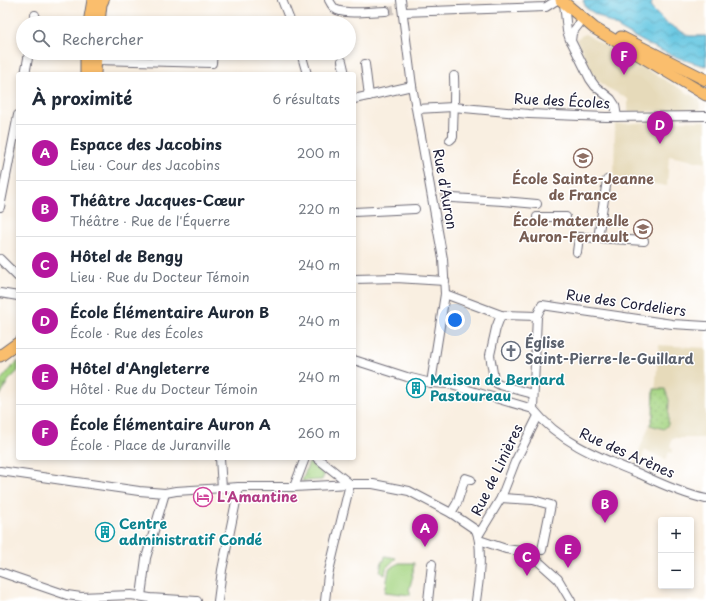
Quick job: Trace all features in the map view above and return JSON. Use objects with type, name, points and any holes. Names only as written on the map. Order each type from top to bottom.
[{"type":"main road","points":[[90,16],[93,0]]},
{"type":"main road","points":[[100,16],[103,0]]},
{"type":"main road","points":[[561,1],[594,28],[705,95]]},
{"type":"main road","points":[[594,28],[627,40],[706,80]]},
{"type":"main road","points":[[86,60],[86,72]]},
{"type":"main road","points":[[95,72],[96,60]]},
{"type":"main road","points":[[0,356],[16,344]]},
{"type":"street","points":[[329,0],[338,10],[354,12],[386,11]]},
{"type":"street","name":"Rue d'Auron","points":[[401,0],[401,10],[412,86],[437,198],[444,259],[445,294],[431,383]]},
{"type":"street","points":[[479,9],[481,0]]},
{"type":"street","points":[[401,10],[546,7],[561,1],[567,31],[571,40],[590,79],[595,86],[611,99],[617,112],[617,117]]},
{"type":"street","points":[[281,2],[288,16]]},
{"type":"street","points":[[571,40],[572,33],[583,19]]},
{"type":"street","points":[[25,72],[28,60]]},
{"type":"street","points":[[162,60],[212,63],[212,60]]},
{"type":"street","points":[[303,60],[307,72]]},
{"type":"street","points":[[342,61],[345,72]]},
{"type":"street","points":[[365,64],[368,96]]},
{"type":"street","points":[[450,140],[453,137],[453,107],[455,97],[454,76]]},
{"type":"street","points":[[356,99],[412,86]]},
{"type":"street","name":"Rue des Écoles","points":[[417,109],[453,107],[534,114],[617,117],[706,116]]},
{"type":"street","points":[[0,207],[2,182],[16,123]]},
{"type":"street","points":[[598,238],[607,180]]},
{"type":"street","points":[[452,198],[503,200],[537,204]]},
{"type":"street","points":[[356,212],[415,210]]},
{"type":"street","points":[[538,217],[566,217]]},
{"type":"street","points":[[577,252],[579,237],[644,241]]},
{"type":"street","points":[[0,259],[16,275]]},
{"type":"street","points":[[356,279],[396,278],[445,281]]},
{"type":"street","points":[[0,293],[16,296]]},
{"type":"street","points":[[445,294],[501,315],[538,316],[533,394],[536,412]]},
{"type":"street","name":"Rue des Cordeliers","points":[[538,316],[542,305],[672,324],[706,326]]},
{"type":"street","points":[[501,315],[496,328],[490,355],[494,379],[496,383],[500,385],[533,394]]},
{"type":"street","name":"Rue des Arènes","points":[[356,361],[392,373],[431,383],[448,384],[536,412],[571,443],[590,453],[663,484],[706,499]]},
{"type":"street","name":"Rue de Linières","points":[[479,538],[501,498],[536,412]]},
{"type":"street","points":[[220,460],[222,488]]},
{"type":"street","points":[[294,487],[304,460]]},
{"type":"street","points":[[320,460],[350,484]]},
{"type":"street","points":[[0,471],[139,491],[165,493],[238,487],[294,487],[350,484],[373,484],[409,491],[451,513],[475,528],[479,538],[479,582],[476,601]]},
{"type":"street","points":[[451,513],[457,503],[465,478],[471,480]]},
{"type":"street","points":[[325,601],[328,575],[350,484]]},
{"type":"street","points":[[218,601],[222,570],[238,487]]},
{"type":"street","points":[[141,596],[141,586],[146,558],[165,493]]},
{"type":"street","points":[[501,498],[533,500],[551,505],[542,550]]},
{"type":"street","points":[[479,538],[506,549],[528,552],[558,579],[571,601]]},
{"type":"street","points":[[428,601],[432,564]]},
{"type":"street","points":[[0,572],[56,591],[81,597],[131,595],[150,598],[197,601]]},
{"type":"shaded area","points":[[585,34],[700,100],[700,110],[628,112],[628,99],[606,87],[595,78],[576,39]]},
{"type":"shaded area","points":[[706,121],[706,163],[669,156],[667,186],[614,177],[615,124]]},
{"type":"shaded area","points":[[659,345],[706,348],[706,438],[672,438],[670,447],[673,448],[672,453],[669,452],[666,460],[645,450],[638,466],[634,464],[653,416]]},
{"type":"green space","points":[[16,363],[16,373],[8,381],[0,396],[0,381]]},
{"type":"green space","points":[[654,389],[665,389],[669,400],[668,425],[664,429],[650,425],[653,416]]},
{"type":"green space","points":[[309,462],[324,475],[322,480],[302,481]]},
{"type":"green space","points":[[385,556],[396,558],[386,568],[385,575],[380,572],[382,561],[384,561]]},
{"type":"green space","points":[[399,563],[414,563],[413,573],[411,574],[413,575],[409,590],[410,595],[385,592],[389,569]]},
{"type":"water","points":[[583,0],[612,0],[618,3],[620,0],[652,0],[651,8],[665,22],[689,36],[706,36],[706,66],[690,62],[644,42],[586,8]]},
{"type":"tunnel","points":[[386,11],[396,10]]},
{"type":"tunnel","points":[[440,198],[452,198]]},
{"type":"place","name":"École Élémentaire Auron A","points":[[624,75]]},
{"type":"place","name":"École Élémentaire Auron B","points":[[660,144]]},
{"type":"place","name":"École Sainte-Jeanne de France","points":[[583,158]]},
{"type":"place","name":"École maternelle Auron-Fernault","points":[[643,229]]},
{"type":"place","name":"Église Saint-Pierre-le-Guillard","points":[[511,351]]},
{"type":"place","name":"Maison de Bernard Pastoureau","points":[[416,388]]},
{"type":"place","name":"L'Amantine","points":[[203,497]]},
{"type":"place","name":"Théâtre Jacques-Cœur","points":[[605,523]]},
{"type":"place","name":"Centre administratif Condé","points":[[105,532]]},
{"type":"place","name":"Espace des Jacobins","points":[[425,547]]},
{"type":"place","name":"Hôtel d'Angleterre","points":[[568,568]]},
{"type":"place","name":"Hôtel de Bengy","points":[[527,576]]}]
